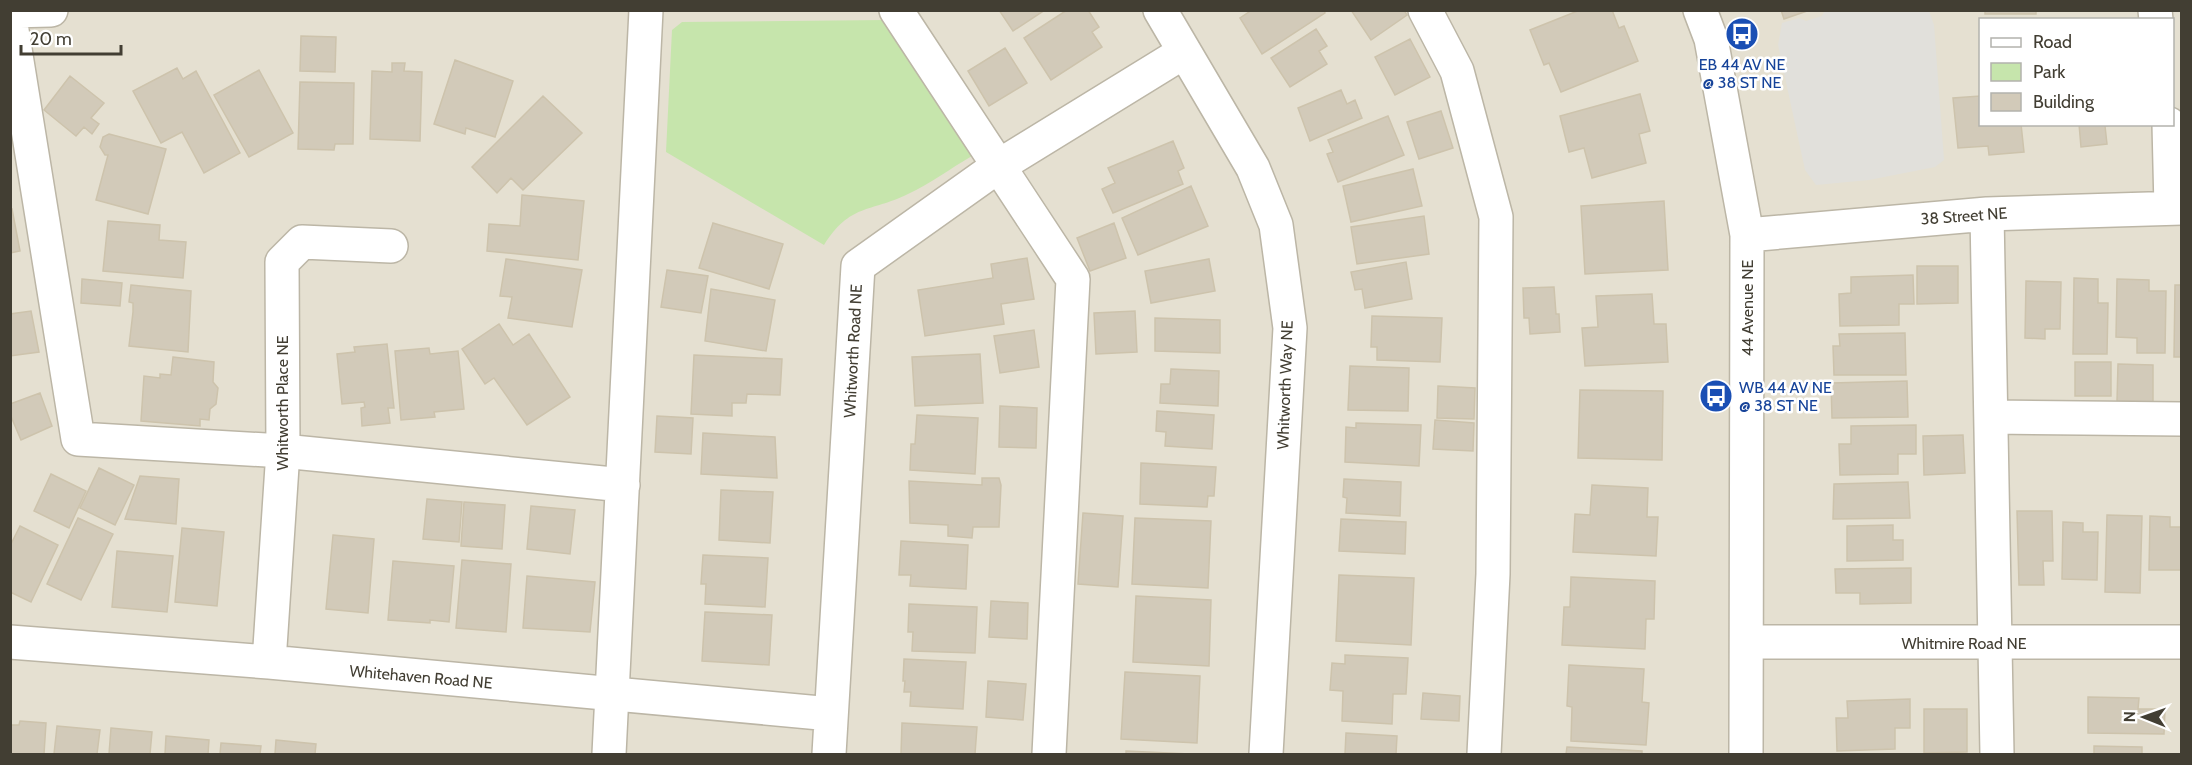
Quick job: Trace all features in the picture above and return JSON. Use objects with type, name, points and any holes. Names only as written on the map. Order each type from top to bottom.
[{"type":"street","points":[[10,11],[51,10]]},
{"type":"street","points":[[609,754],[646,10]]},
{"type":"street","points":[[896,10],[997,167],[1073,279],[1049,754]]},
{"type":"street","name":"Whitworth Way NE","points":[[1160,10],[1253,168],[1276,225],[1290,328],[1266,754]]},
{"type":"street","points":[[1425,10],[1457,71],[1496,217],[1493,574],[1484,754]]},
{"type":"street","name":"44 Avenue NE","points":[[1700,10],[1711,39],[1747,235],[1746,754]]},
{"type":"street","points":[[10,18],[78,440],[283,451],[623,485]]},
{"type":"street","name":"Whitworth Road NE","points":[[830,754],[858,266],[997,167],[1185,52]]},
{"type":"street","points":[[2169,126],[2176,208]]},
{"type":"street","name":"38 Street NE","points":[[1747,235],[1987,214],[2176,208]]},
{"type":"street","points":[[1987,214],[1996,754]]},
{"type":"street","name":"Whitworth Place NE","points":[[269,662],[283,451],[282,262],[302,242],[391,246]]},
{"type":"street","points":[[1991,417],[2181,419]]},
{"type":"street","name":"Whitehaven Road NE","points":[[10,642],[269,662],[831,714]]},
{"type":"street","name":"Whitmire Road NE","points":[[1748,642],[1994,644],[2181,642]]},
{"type":"shaded area","points":[[1825,10],[1929,11],[1934,25],[1944,160],[1935,167],[1869,180],[1816,185],[1805,170],[1778,45],[1782,23],[1799,18],[1806,21],[1822,16]]},
{"type":"shaded area","points":[[11,11],[2181,11],[2181,754],[11,754]]},
{"type":"green space","points":[[885,20],[972,156],[932,181],[894,200],[852,215],[843,222],[824,245],[666,152],[672,30],[682,22]]},
{"type":"building","points":[[999,10],[1045,10],[1013,31]]},
{"type":"building","points":[[1067,10],[1088,10],[1099,27],[1092,32],[1102,47],[1051,80],[1024,38]]},
{"type":"building","points":[[1252,10],[1324,10],[1325,13],[1262,54],[1240,18]]},
{"type":"building","points":[[1351,10],[1404,10],[1407,15],[1371,40]]},
{"type":"building","points":[[1580,10],[1612,10],[1619,28],[1624,26],[1638,61],[1561,92],[1549,63],[1544,65],[1530,30]]},
{"type":"building","points":[[1781,10],[1810,10],[1784,19]]},
{"type":"building","points":[[1985,10],[2036,10],[2036,14],[1985,14]]},
{"type":"building","points":[[1316,29],[1327,46],[1319,51],[1327,64],[1290,87],[1271,58]]},
{"type":"building","points":[[301,36],[336,37],[335,72],[300,71]]},
{"type":"building","points":[[1410,39],[1430,77],[1395,95],[1375,57]]},
{"type":"building","points":[[1005,48],[1027,83],[989,106],[968,71]]},
{"type":"building","points":[[455,60],[513,81],[495,137],[466,128],[465,134],[434,124]]},
{"type":"building","points":[[392,63],[405,63],[404,71],[422,72],[420,141],[370,139],[372,71],[392,72]]},
{"type":"building","points":[[177,68],[183,79],[196,71],[240,153],[204,173],[182,132],[161,143],[133,91]]},
{"type":"building","points":[[259,70],[293,133],[249,157],[214,95]]},
{"type":"building","points":[[70,76],[104,103],[91,118],[99,124],[92,134],[84,127],[76,136],[44,110]]},
{"type":"building","points":[[300,82],[354,83],[353,144],[335,144],[334,150],[298,149]]},
{"type":"building","points":[[1341,90],[1347,104],[1355,100],[1362,118],[1310,141],[1298,108]]},
{"type":"building","points":[[1640,94],[1650,131],[1639,134],[1646,163],[1592,178],[1584,148],[1569,152],[1560,116]]},
{"type":"building","points":[[543,96],[582,133],[523,190],[511,178],[497,193],[472,167]]},
{"type":"building","points":[[1979,96],[1979,126],[2021,126],[2024,152],[1989,155],[1988,146],[1958,148],[1953,98]]},
{"type":"building","points":[[1441,111],[1453,148],[1419,159],[1407,122]]},
{"type":"building","points":[[1388,116],[1404,155],[1338,182],[1327,154],[1333,152],[1328,140]]},
{"type":"building","points":[[2079,126],[2105,126],[2107,144],[2081,147]]},
{"type":"building","points":[[109,134],[166,149],[148,214],[96,200],[108,155],[105,155],[100,147],[103,137]]},
{"type":"building","points":[[1173,141],[1184,168],[1178,171],[1183,184],[1113,213],[1102,189],[1115,183],[1108,168]]},
{"type":"building","points":[[1413,169],[1422,206],[1351,222],[1343,186]]},
{"type":"building","points":[[1191,186],[1208,226],[1138,255],[1122,218]]},
{"type":"building","points":[[522,195],[584,201],[578,260],[487,251],[489,224],[520,226]]},
{"type":"building","points":[[1664,201],[1668,270],[1585,274],[1581,206]]},
{"type":"building","points":[[12,209],[20,251],[10,253],[10,210]]},
{"type":"building","points":[[1424,216],[1429,254],[1357,264],[1351,227]]},
{"type":"building","points":[[108,221],[160,225],[159,240],[186,242],[183,278],[103,271]]},
{"type":"building","points":[[713,223],[783,244],[769,289],[699,268]]},
{"type":"building","points":[[1114,223],[1126,258],[1090,271],[1077,238]]},
{"type":"building","points":[[1027,258],[1034,299],[1001,304],[1004,324],[925,336],[918,290],[993,278],[991,264]]},
{"type":"building","points":[[506,259],[582,270],[572,327],[508,318],[512,297],[500,296]]},
{"type":"building","points":[[1209,259],[1215,291],[1151,303],[1145,271]]},
{"type":"building","points":[[1406,262],[1412,299],[1365,308],[1362,289],[1355,290],[1351,272]]},
{"type":"building","points":[[1917,266],[1958,266],[1958,303],[1917,304]]},
{"type":"building","points":[[667,270],[708,276],[701,313],[661,307]]},
{"type":"building","points":[[1913,275],[1914,304],[1899,304],[1899,325],[1840,326],[1839,294],[1851,293],[1851,277]]},
{"type":"building","points":[[2074,278],[2098,279],[2098,303],[2108,303],[2107,354],[2073,354]]},
{"type":"building","points":[[82,279],[122,283],[120,306],[81,303]]},
{"type":"building","points":[[2117,279],[2149,280],[2149,291],[2166,291],[2165,353],[2137,353],[2137,338],[2116,337]]},
{"type":"building","points":[[2026,281],[2061,282],[2060,329],[2045,329],[2045,339],[2025,338]]},
{"type":"building","points":[[131,285],[191,291],[188,352],[129,346],[133,312],[133,303],[129,302]]},
{"type":"building","points":[[2175,285],[2182,285],[2182,357],[2174,357]]},
{"type":"building","points":[[1554,287],[1560,332],[1530,334],[1529,318],[1524,318],[1523,288]]},
{"type":"building","points":[[711,289],[775,300],[766,351],[705,341]]},
{"type":"building","points":[[1652,294],[1654,324],[1666,324],[1668,362],[1585,366],[1582,328],[1598,327],[1596,296]]},
{"type":"building","points":[[31,311],[39,352],[10,356],[10,314]]},
{"type":"building","points":[[1135,311],[1137,352],[1096,354],[1094,313]]},
{"type":"building","points":[[1372,316],[1442,318],[1440,362],[1377,360],[1377,347],[1371,347]]},
{"type":"building","points":[[1155,318],[1220,320],[1220,353],[1155,351]]},
{"type":"building","points":[[499,324],[513,345],[529,334],[570,397],[527,425],[494,378],[485,384],[462,349]]},
{"type":"building","points":[[1034,330],[1039,367],[1000,373],[994,336]]},
{"type":"building","points":[[1905,333],[1906,375],[1834,375],[1833,346],[1840,346],[1839,334]]},
{"type":"building","points":[[387,344],[394,408],[388,408],[390,423],[362,426],[361,408],[365,407],[364,402],[342,404],[337,354],[355,352],[354,347]]},
{"type":"building","points":[[429,348],[430,354],[458,351],[464,409],[434,412],[435,417],[401,420],[395,351]]},
{"type":"building","points":[[980,354],[983,403],[915,406],[912,357]]},
{"type":"building","points":[[694,355],[782,359],[780,395],[747,394],[746,403],[732,403],[732,416],[691,414]]},
{"type":"building","points":[[173,357],[214,362],[213,382],[218,388],[216,404],[210,409],[209,420],[200,419],[200,426],[141,421],[144,376],[160,378],[160,374],[171,375]]},
{"type":"building","points":[[2075,362],[2111,362],[2111,396],[2075,396]]},
{"type":"building","points":[[2118,364],[2153,365],[2153,402],[2117,401]]},
{"type":"building","points":[[1350,366],[1409,368],[1408,411],[1348,410]]},
{"type":"building","points":[[1171,369],[1219,371],[1218,406],[1160,403],[1161,384],[1170,384]]},
{"type":"building","points":[[1907,381],[1908,417],[1832,418],[1831,383]]},
{"type":"building","points":[[1438,386],[1475,388],[1474,419],[1437,418]]},
{"type":"building","points":[[1580,390],[1663,391],[1662,460],[1578,458]]},
{"type":"building","points":[[40,393],[52,426],[21,440],[10,414],[10,404]]},
{"type":"building","points":[[1000,406],[1037,408],[1036,448],[999,447]]},
{"type":"building","points":[[1157,411],[1214,415],[1212,449],[1165,446],[1166,432],[1156,431]]},
{"type":"building","points":[[917,415],[978,418],[975,474],[910,470],[911,444],[915,444]]},
{"type":"building","points":[[657,416],[693,418],[691,454],[655,452]]},
{"type":"building","points":[[1435,420],[1474,423],[1473,451],[1433,449]]},
{"type":"building","points":[[1356,423],[1421,425],[1419,466],[1345,462],[1346,427],[1356,428]]},
{"type":"building","points":[[1916,425],[1916,454],[1898,454],[1898,474],[1840,475],[1839,444],[1851,444],[1851,426]]},
{"type":"building","points":[[703,433],[775,437],[777,478],[701,474]]},
{"type":"building","points":[[1963,435],[1965,473],[1924,475],[1923,436]]},
{"type":"building","points":[[1141,463],[1216,467],[1214,496],[1208,496],[1207,507],[1140,504]]},
{"type":"building","points":[[99,468],[134,485],[115,525],[80,508]]},
{"type":"building","points":[[51,474],[86,491],[69,528],[34,511]]},
{"type":"building","points":[[140,476],[179,479],[176,524],[125,519]]},
{"type":"building","points":[[982,478],[999,478],[1001,485],[999,527],[973,527],[972,538],[948,536],[948,525],[910,523],[909,481],[982,485]]},
{"type":"building","points":[[1344,479],[1401,482],[1400,516],[1346,513],[1347,498],[1343,497]]},
{"type":"building","points":[[1908,482],[1910,518],[1833,519],[1834,484]]},
{"type":"building","points":[[1592,485],[1648,488],[1647,517],[1658,517],[1656,556],[1573,552],[1575,514],[1590,515]]},
{"type":"building","points":[[721,490],[773,492],[770,543],[719,540]]},
{"type":"building","points":[[427,499],[462,502],[459,542],[423,539]]},
{"type":"building","points":[[464,502],[505,505],[502,549],[461,546]]},
{"type":"building","points":[[531,506],[575,510],[570,554],[527,549]]},
{"type":"building","points":[[2017,511],[2052,511],[2053,561],[2043,561],[2044,585],[2019,585]]},
{"type":"building","points":[[1083,513],[1123,516],[1118,587],[1078,584]]},
{"type":"building","points":[[2107,515],[2142,516],[2140,593],[2105,592]]},
{"type":"building","points":[[2150,516],[2170,517],[2170,527],[2182,527],[2182,570],[2149,570]]},
{"type":"building","points":[[78,518],[113,534],[81,600],[47,584]]},
{"type":"building","points":[[1135,518],[1211,521],[1208,588],[1132,584]]},
{"type":"building","points":[[1341,519],[1406,522],[1405,554],[1339,551]]},
{"type":"building","points":[[2063,522],[2083,523],[2083,532],[2098,532],[2097,580],[2062,579]]},
{"type":"building","points":[[1893,525],[1893,540],[1903,540],[1903,560],[1847,561],[1847,526]]},
{"type":"building","points":[[20,526],[58,545],[31,602],[10,592],[10,546]]},
{"type":"building","points":[[182,528],[224,532],[217,606],[175,602]]},
{"type":"building","points":[[333,535],[374,539],[368,613],[326,609]]},
{"type":"building","points":[[901,541],[968,545],[966,589],[910,586],[911,575],[899,575]]},
{"type":"building","points":[[117,551],[173,556],[167,612],[112,607]]},
{"type":"building","points":[[703,555],[768,558],[765,607],[705,604],[706,584],[701,584]]},
{"type":"building","points":[[462,560],[511,564],[506,632],[456,628]]},
{"type":"building","points":[[393,561],[454,566],[449,622],[388,620]]},
{"type":"building","points":[[1911,568],[1911,603],[1860,604],[1860,593],[1836,593],[1835,569]]},
{"type":"building","points":[[1339,575],[1414,578],[1411,645],[1336,641]]},
{"type":"building","points":[[527,576],[595,582],[590,632],[523,628]]},
{"type":"building","points":[[1571,577],[1655,581],[1654,619],[1646,619],[1645,649],[1562,645],[1564,607],[1570,607]]},
{"type":"building","points":[[1136,596],[1211,600],[1209,666],[1133,662]]},
{"type":"building","points":[[991,601],[1028,603],[1027,639],[989,637]]},
{"type":"building","points":[[909,604],[977,607],[975,653],[912,651],[913,632],[908,632]]},
{"type":"building","points":[[705,612],[772,615],[769,665],[702,661]]},
{"type":"building","points":[[1345,655],[1408,658],[1406,694],[1393,694],[1392,724],[1342,721],[1343,691],[1330,690],[1332,663],[1345,664]]},
{"type":"building","points":[[904,659],[966,662],[963,709],[910,706],[911,692],[904,692]]},
{"type":"building","points":[[1569,665],[1644,669],[1642,702],[1649,703],[1646,745],[1571,741],[1572,707],[1567,706]]},
{"type":"building","points":[[1125,672],[1200,676],[1197,743],[1121,739]]},
{"type":"building","points":[[988,681],[1026,684],[1023,720],[986,717]]},
{"type":"building","points":[[1423,693],[1460,696],[1459,721],[1421,719]]},
{"type":"building","points":[[2088,697],[2139,698],[2138,709],[2165,709],[2164,734],[2088,733]]},
{"type":"building","points":[[1910,699],[1910,728],[1895,728],[1895,749],[1837,751],[1836,718],[1848,718],[1847,701]]},
{"type":"building","points":[[1924,709],[1967,709],[1967,752],[1924,753]]},
{"type":"building","points":[[20,721],[46,723],[44,754],[10,754],[10,725],[19,725]]},
{"type":"building","points":[[902,723],[977,727],[975,754],[901,754]]},
{"type":"building","points":[[57,726],[100,730],[97,754],[54,754]]},
{"type":"building","points":[[111,728],[152,732],[150,754],[109,754]]},
{"type":"building","points":[[1346,733],[1397,736],[1396,754],[1345,754]]},
{"type":"building","points":[[166,736],[209,740],[208,754],[165,754]]},
{"type":"building","points":[[276,740],[316,744],[315,754],[275,754]]},
{"type":"building","points":[[221,743],[261,746],[260,754],[220,754]]},
{"type":"building","points":[[2094,746],[2142,747],[2142,754],[2094,754]]},
{"type":"building","points":[[1567,747],[1642,751],[1642,754],[1566,754]]},
{"type":"building","points":[[1126,751],[1190,754],[1126,754]]},
{"type":"place","name":"EB 44 AV NE @ 38 ST NE","points":[[1742,34]]},
{"type":"place","name":"WB 44 AV NE @ 38 ST NE","points":[[1716,396]]}]
